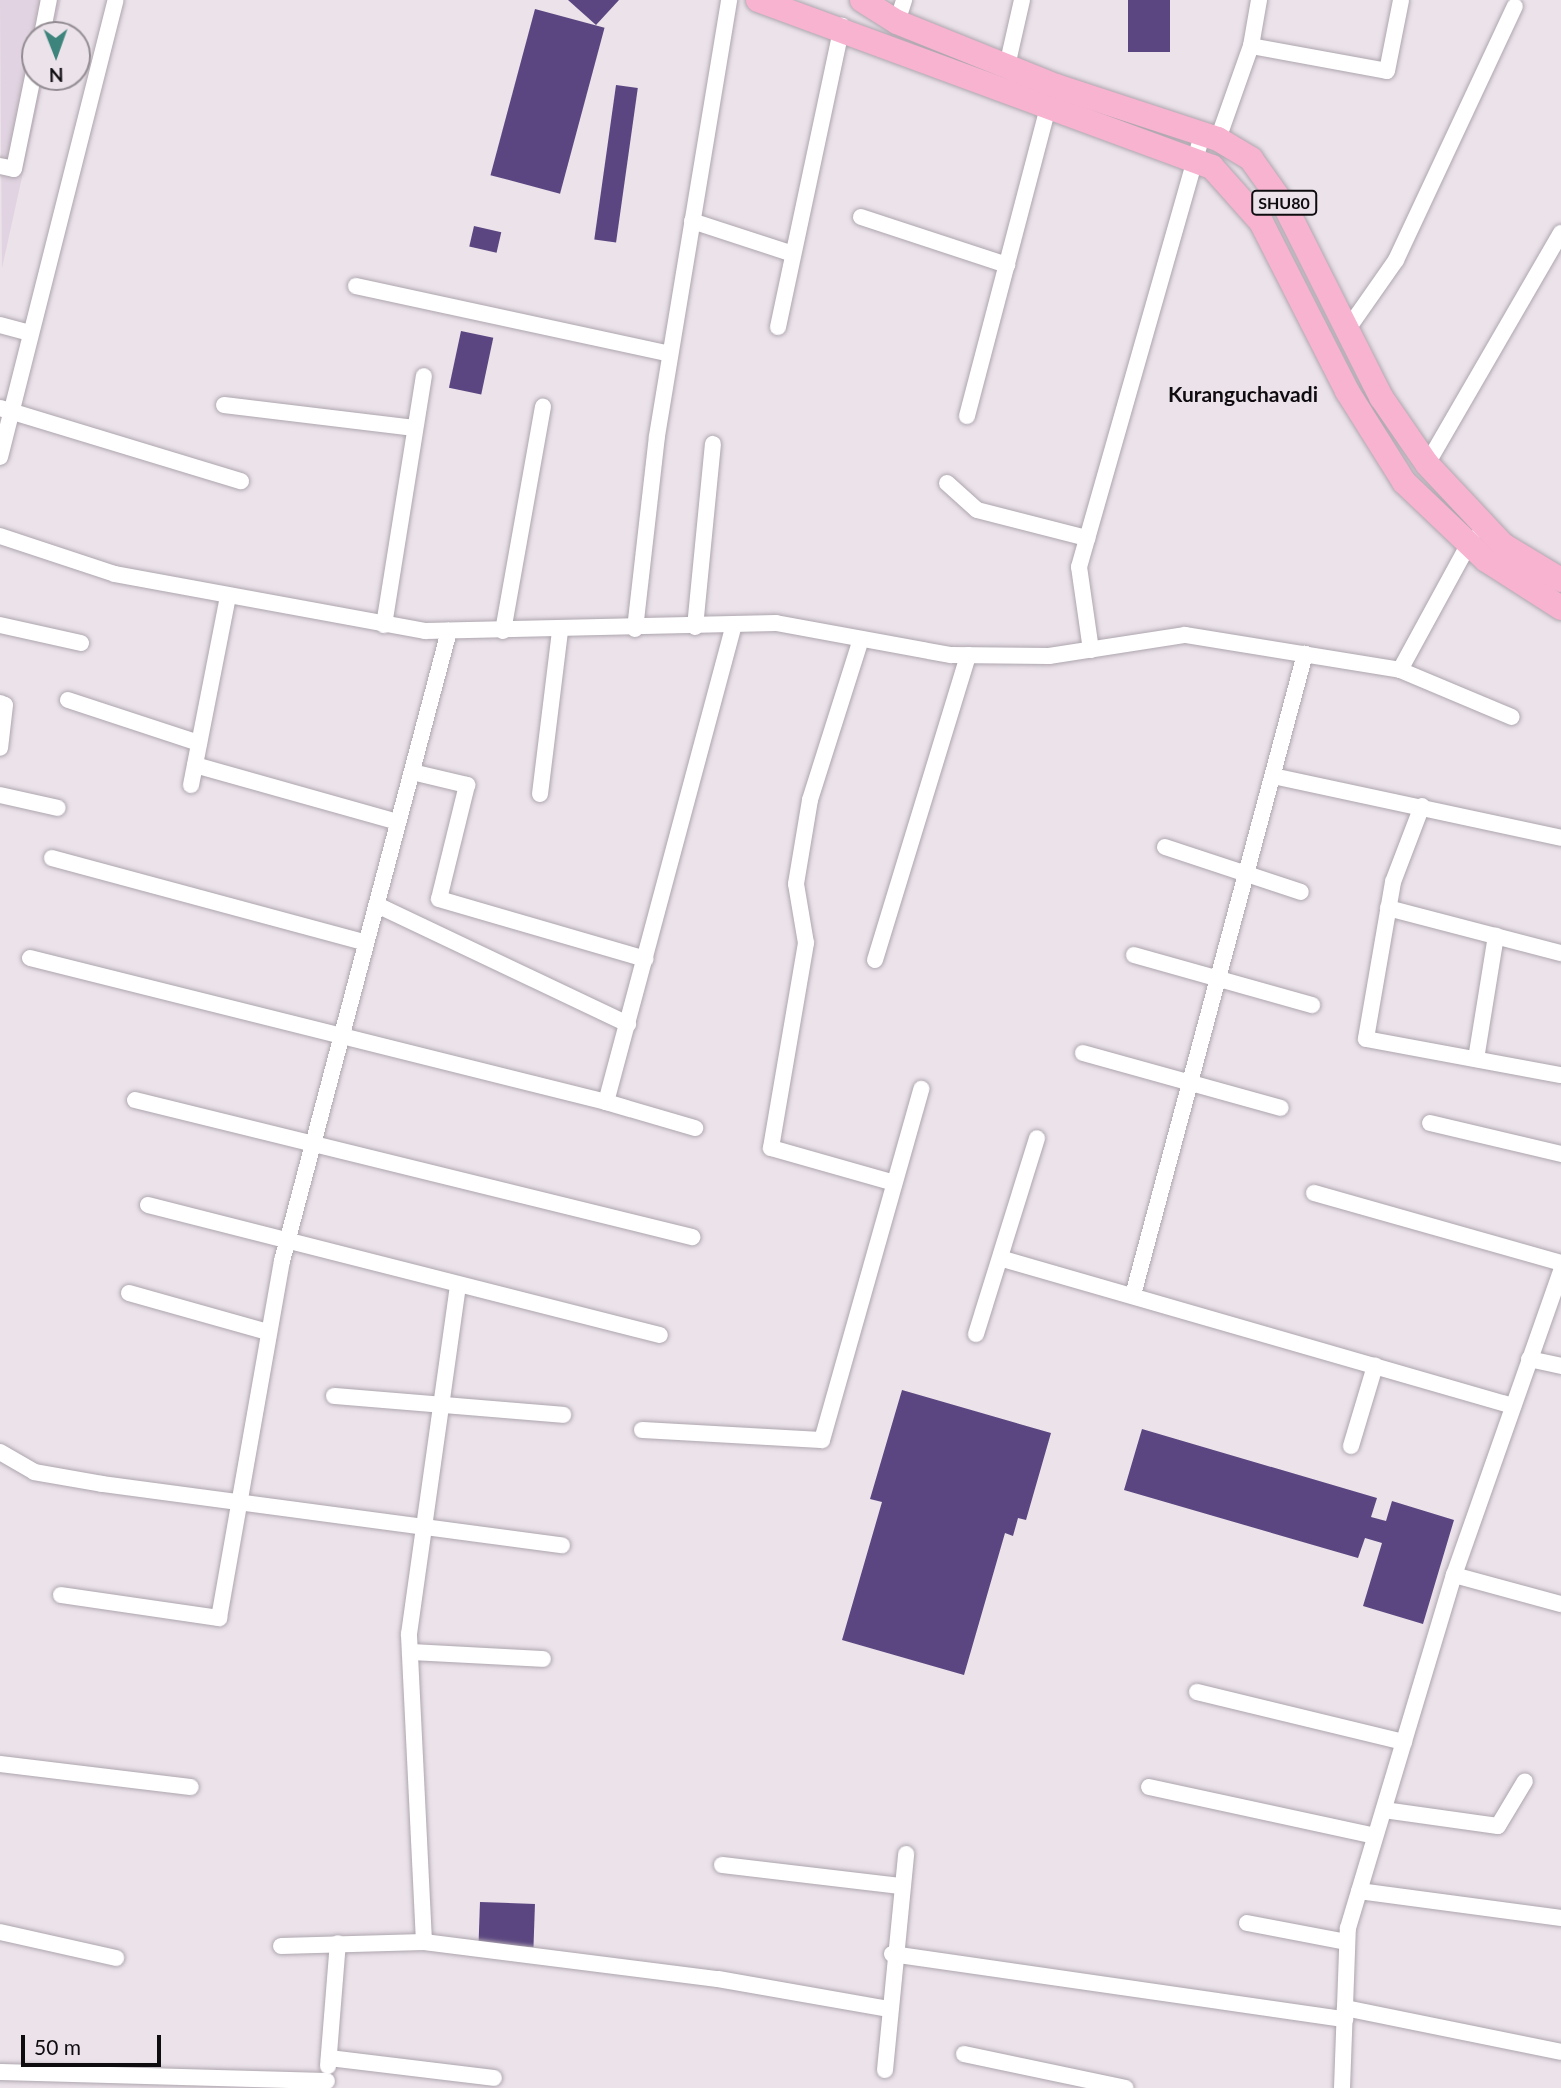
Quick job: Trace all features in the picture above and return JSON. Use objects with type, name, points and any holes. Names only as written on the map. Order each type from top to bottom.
[{"type":"main road","name":"SHU80","points":[[758,0],[842,26],[1048,108],[1195,159],[1247,200],[1371,433],[1404,482],[1474,535],[1561,608]]},
{"type":"main road","points":[[791,0],[842,26]]},
{"type":"main road","points":[[848,0],[901,11]]},
{"type":"main road","name":"SHU80","points":[[862,0],[901,11],[1007,66],[1210,136],[1251,159],[1275,187],[1381,397],[1474,535],[1561,580]]},
{"type":"street","points":[[45,21],[49,0]]},
{"type":"street","points":[[0,457],[6,408],[29,334],[116,0]]},
{"type":"street","points":[[635,629],[670,355],[729,0]]},
{"type":"street","points":[[1007,66],[1023,0]]},
{"type":"street","points":[[1091,650],[1079,567],[1195,159],[1210,136],[1251,46],[1259,0]]},
{"type":"street","points":[[1251,46],[1387,71],[1401,0]]},
{"type":"street","points":[[1347,330],[1396,260],[1515,6]]},
{"type":"street","points":[[778,327],[842,26]]},
{"type":"street","points":[[0,166],[14,169],[30,91]]},
{"type":"street","points":[[967,416],[1048,108]]},
{"type":"street","points":[[861,217],[1007,265]]},
{"type":"street","points":[[692,221],[793,254]]},
{"type":"street","points":[[1427,464],[1561,233]]},
{"type":"street","points":[[356,286],[670,355]]},
{"type":"street","points":[[0,325],[29,334]]},
{"type":"street","points":[[384,625],[424,376]]},
{"type":"street","points":[[224,405],[415,428]]},
{"type":"street","points":[[503,631],[543,407]]},
{"type":"street","points":[[6,408],[240,481]]},
{"type":"street","points":[[695,627],[713,444]]},
{"type":"street","points":[[947,483],[977,510],[1087,538]]},
{"type":"street","points":[[1400,670],[1474,535]]},
{"type":"street","points":[[0,536],[115,574],[384,625],[449,631],[560,632],[776,623],[968,655],[1091,650],[1185,635],[1400,670],[1512,717]]},
{"type":"street","points":[[191,785],[228,596]]},
{"type":"street","points":[[0,625],[81,643]]},
{"type":"street","points":[[606,1102],[734,625]]},
{"type":"street","points":[[61,1595],[219,1618],[235,1506],[287,1240],[449,631]]},
{"type":"street","points":[[540,794],[560,632]]},
{"type":"street","points":[[861,639],[810,800],[796,884],[806,943],[771,1148],[891,1182]]},
{"type":"street","points":[[1133,1295],[1305,654]]},
{"type":"street","points":[[875,960],[968,655]]},
{"type":"street","points":[[68,699],[199,743]]},
{"type":"street","points":[[0,703],[5,705],[0,748]]},
{"type":"street","points":[[195,765],[398,822]]},
{"type":"street","points":[[412,772],[467,785],[439,899],[645,959]]},
{"type":"street","points":[[1273,776],[1561,838]]},
{"type":"street","points":[[0,795],[58,808]]},
{"type":"street","points":[[1422,806],[1388,908],[1366,1039],[1561,1075]]},
{"type":"street","points":[[1165,847],[1301,892]]},
{"type":"street","points":[[52,858],[366,943]]},
{"type":"street","points":[[377,905],[628,1024]]},
{"type":"street","points":[[1388,908],[1561,953]]},
{"type":"street","points":[[1476,1059],[1496,936]]},
{"type":"street","points":[[1134,955],[1311,1005]]},
{"type":"street","points":[[30,958],[341,1039],[606,1102],[695,1128]]},
{"type":"street","points":[[1083,1053],[1190,1085],[1281,1108]]},
{"type":"street","points":[[642,1430],[822,1440],[891,1182],[921,1090]]},
{"type":"street","points":[[135,1100],[692,1237]]},
{"type":"street","points":[[1430,1123],[1561,1154]]},
{"type":"street","points":[[976,1334],[1003,1259],[1037,1138]]},
{"type":"street","points":[[1314,1192],[1561,1263]]},
{"type":"street","points":[[148,1205],[660,1335]]},
{"type":"street","points":[[1003,1259],[1513,1406]]},
{"type":"street","points":[[1342,2088],[1347,1942],[1359,1891],[1454,1575],[1561,1271]]},
{"type":"street","points":[[424,1942],[410,1652],[438,1405],[458,1284]]},
{"type":"street","points":[[129,1293],[268,1332]]},
{"type":"street","points":[[1529,1359],[1561,1366]]},
{"type":"street","points":[[1351,1446],[1376,1366]]},
{"type":"street","points":[[334,1396],[563,1415]]},
{"type":"street","points":[[0,1452],[34,1472],[235,1506],[422,1531],[562,1545]]},
{"type":"street","points":[[1454,1575],[1561,1604]]},
{"type":"street","points":[[410,1652],[543,1659]]},
{"type":"street","points":[[1197,1692],[1404,1742]]},
{"type":"street","points":[[0,1764],[191,1787]]},
{"type":"street","points":[[1384,1810],[1498,1826],[1525,1781]]},
{"type":"street","points":[[1149,1787],[1376,1836]]},
{"type":"street","points":[[885,2070],[892,1954],[906,1854]]},
{"type":"street","points":[[722,1865],[901,1886]]},
{"type":"street","points":[[1359,1891],[1561,1918]]},
{"type":"street","points":[[1247,1923],[1347,1942]]},
{"type":"street","points":[[0,1932],[116,1958]]},
{"type":"street","points":[[281,1946],[424,1942],[718,1979],[888,2009]]},
{"type":"street","points":[[0,2072],[327,2084],[338,1943]]},
{"type":"street","points":[[892,1954],[1345,2013],[1561,2052]]},
{"type":"street","points":[[964,2054],[1125,2088]]},
{"type":"street","points":[[329,2058],[494,2078]]},
{"type":"shaded area","points":[[0,0],[61,0],[56,21],[21,21],[21,91],[41,91],[2,268]]},
{"type":"building","points":[[568,0],[619,0],[596,25]]},
{"type":"building","points":[[1128,0],[1170,0],[1170,52],[1128,52]]},
{"type":"building","points":[[535,9],[605,28],[560,194],[490,175]]},
{"type":"building","points":[[616,85],[638,88],[616,243],[594,239]]},
{"type":"building","points":[[474,226],[501,232],[497,253],[469,246]]},
{"type":"building","points":[[461,331],[493,338],[481,395],[449,388]]},
{"type":"building","points":[[902,1390],[1051,1433],[1026,1520],[1018,1518],[1013,1536],[1005,1533],[964,1675],[842,1640],[882,1502],[870,1499]]},
{"type":"building","points":[[1142,1429],[1377,1498],[1371,1517],[1386,1521],[1392,1501],[1454,1520],[1423,1624],[1363,1606],[1382,1543],[1365,1538],[1358,1558],[1124,1490]]},
{"type":"building","points":[[480,1902],[535,1904],[533,1947],[478,1945]]},
{"type":"district","name":"Kuranguchavadi","points":[[1243,394]]}]
